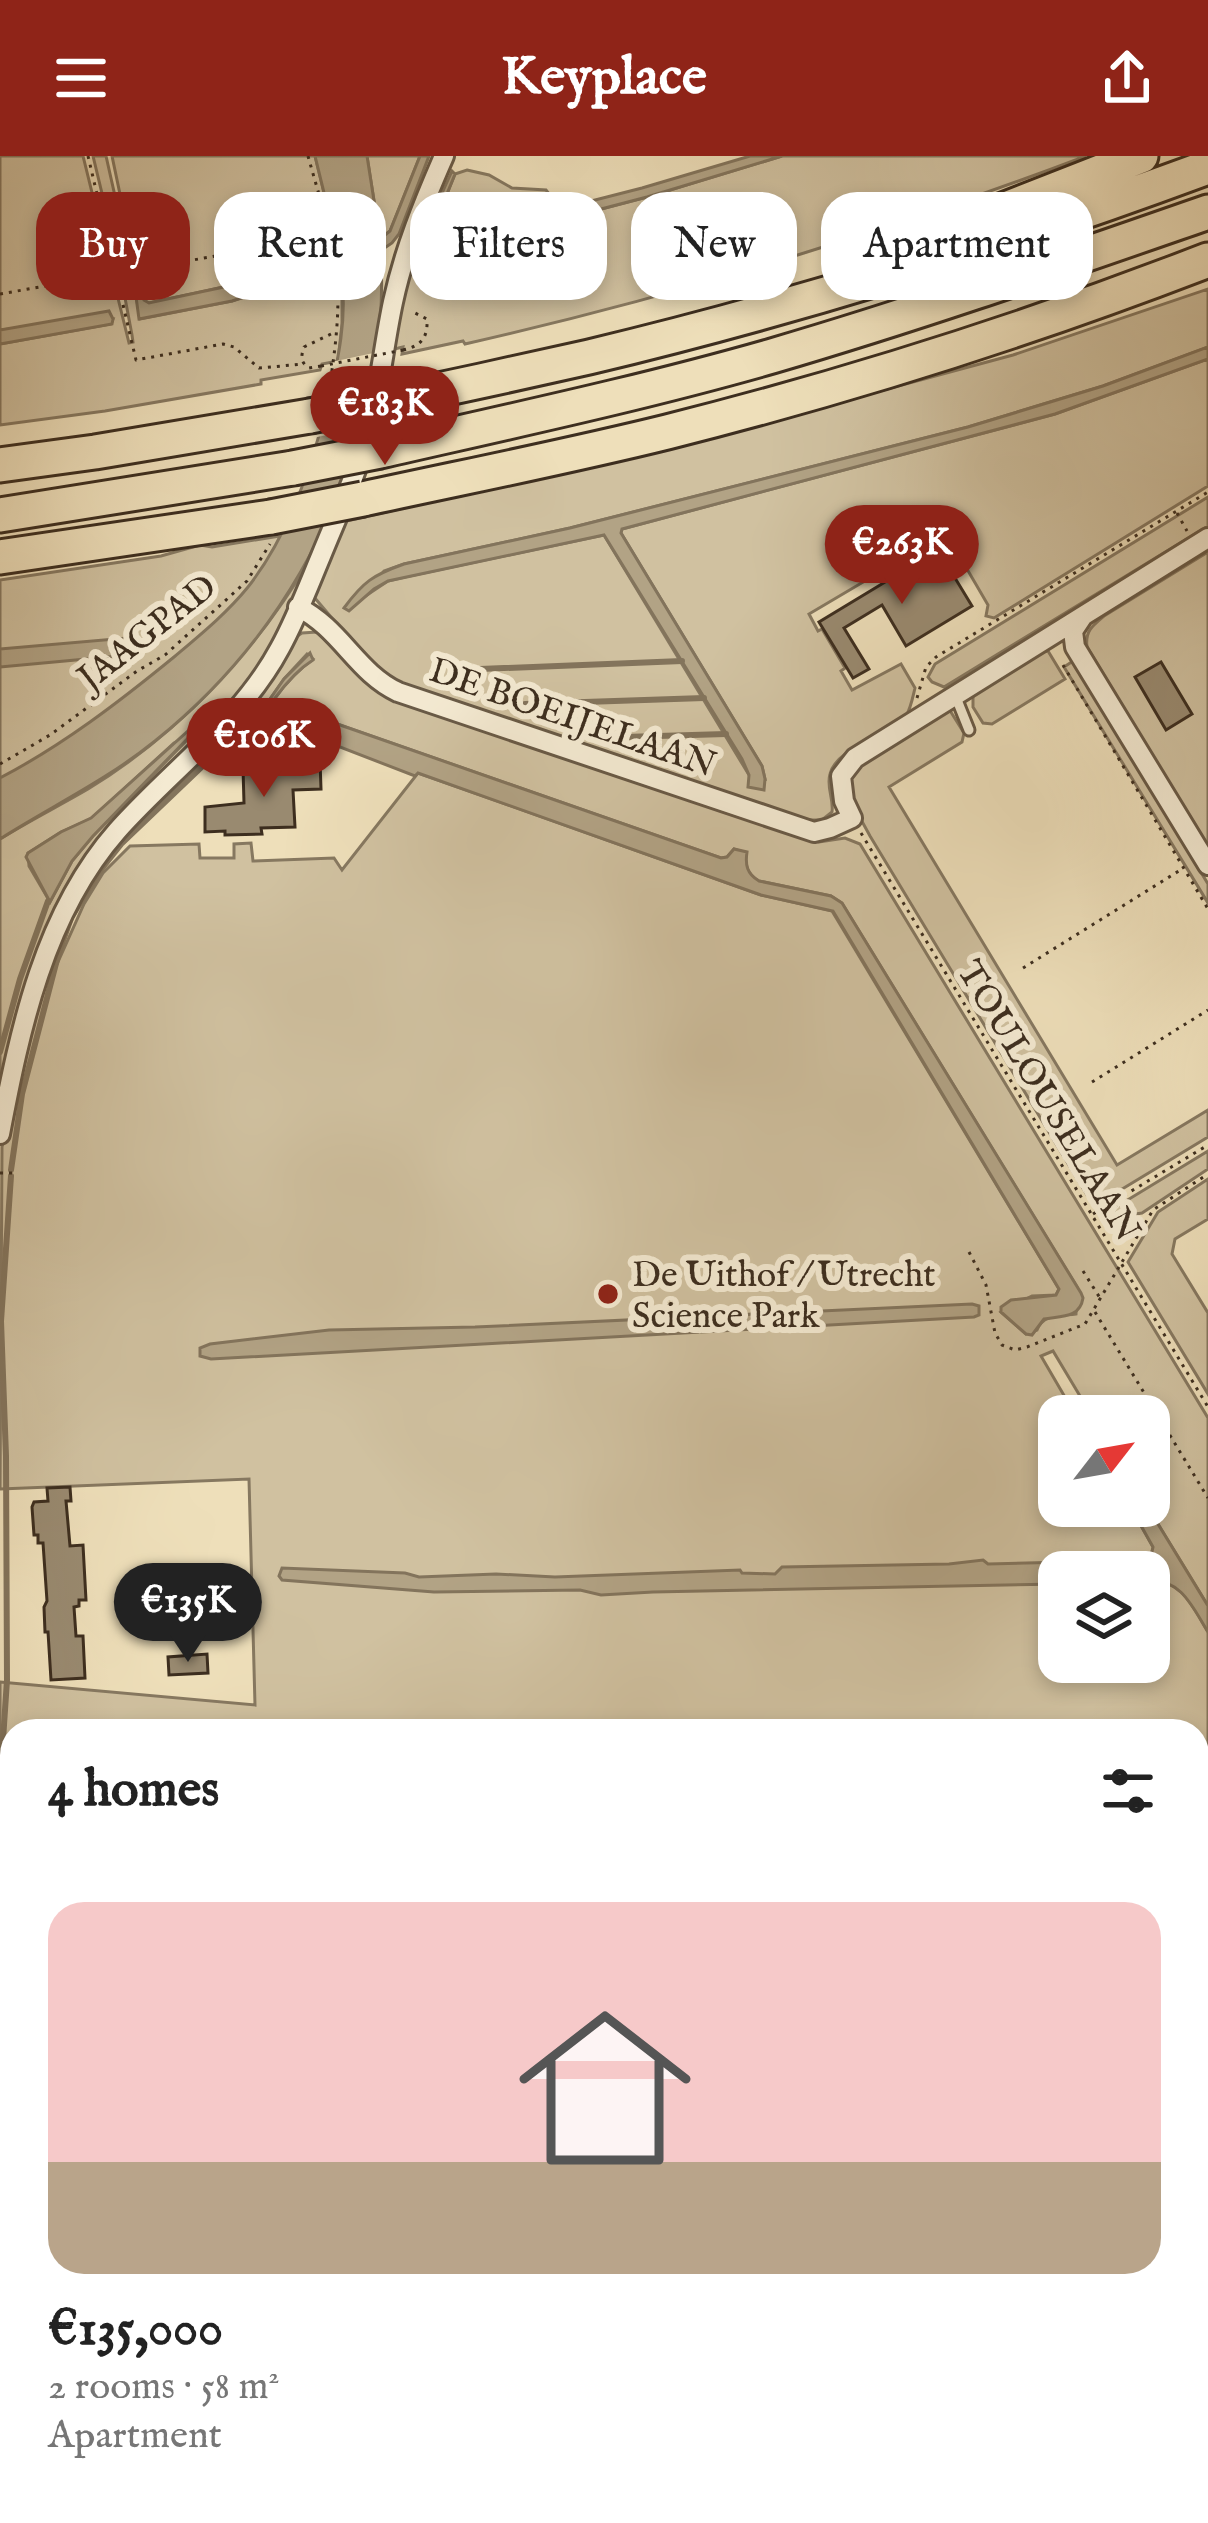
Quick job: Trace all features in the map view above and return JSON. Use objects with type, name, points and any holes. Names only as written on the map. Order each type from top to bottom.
[{"type":"highway","points":[[712,325],[1141,156]]},
{"type":"highway","points":[[0,465],[310,416],[589,357],[967,250],[1208,167]]},
{"type":"highway","points":[[0,514],[293,468],[633,393],[773,356],[990,288],[1208,212]]},
{"type":"highway","points":[[0,557],[273,527],[363,499],[663,433],[1007,332],[1208,260]]},
{"type":"street","points":[[0,1134],[35,989],[74,889],[119,828],[236,711],[280,648],[337,520],[369,431],[403,262],[444,156]]},
{"type":"street","points":[[852,818],[841,788],[846,766],[1208,538]]},
{"type":"street","name":"DE BOEIJELAAN","points":[[298,607],[329,627],[382,684],[398,692],[814,832],[852,818]]},
{"type":"street","points":[[1086,612],[1073,631],[1079,655],[1208,865]]},
{"type":"lane","points":[[957,699],[971,713]]},
{"type":"lane","points":[[957,699],[969,730]]},
{"type":"path","points":[[88,156],[96,192]]},
{"type":"path","points":[[308,156],[317,192]]},
{"type":"path","points":[[0,294],[36,287]]},
{"type":"path","points":[[122,300],[136,360],[223,344],[243,353],[259,368],[304,364]]},
{"type":"path","points":[[330,385],[336,300]]},
{"type":"path","points":[[335,333],[304,347],[304,364],[309,368],[416,347],[422,343],[426,318],[405,309]]},
{"type":"path","points":[[910,723],[926,667],[936,657],[1208,492]]},
{"type":"path","name":"JAAGPAD","points":[[0,764],[165,655],[247,581],[273,527]]},
{"type":"path","points":[[1079,655],[1061,666],[1208,909]]},
{"type":"path","name":"TOULOUSELAAN","points":[[852,818],[1208,1407]]},
{"type":"path","points":[[1022,968],[1184,868]]},
{"type":"path","points":[[1092,1082],[1208,1010]]},
{"type":"path","points":[[1092,1215],[1208,1144]]},
{"type":"path","points":[[0,1173],[12,1173]]},
{"type":"path","points":[[969,1252],[986,1285],[995,1334],[1009,1349],[1028,1347],[1081,1327],[1158,1205],[1208,1174]]},
{"type":"path","points":[[1083,1271],[1101,1299]]},
{"type":"path","points":[[1094,1311],[1208,1498]]},
{"type":"shaded area","points":[[0,156],[83,156],[92,192],[36,192],[36,300],[118,300],[129,343],[133,342],[125,300],[137,300],[140,319],[235,300],[342,300],[338,361],[322,364],[320,370],[105,411],[0,425],[0,344],[111,324],[113,319],[0,330]]},
{"type":"shaded area","points":[[93,156],[106,156],[114,192],[102,192]]},
{"type":"shaded area","points":[[112,156],[315,156],[324,192],[214,192],[214,289],[190,294],[190,192],[120,192]]},
{"type":"shaded area","points":[[315,156],[367,156],[373,192],[324,192]]},
{"type":"shaded area","points":[[367,156],[420,156],[386,234],[386,192],[373,192]]},
{"type":"shaded area","points":[[420,156],[429,156],[415,192],[410,192],[410,205],[386,247],[386,234]]},
{"type":"shaded area","points":[[750,156],[782,156],[663,192],[631,192],[631,201],[607,207],[607,197]]},
{"type":"shaded area","points":[[782,156],[1086,156],[986,192],[821,192],[821,248],[797,255],[797,192],[663,192]]},
{"type":"shaded area","points":[[467,170],[512,188],[548,192],[448,192],[455,174]]},
{"type":"shaded area","points":[[452,171],[448,192],[443,192]]},
{"type":"shaded area","points":[[631,201],[631,300],[640,300],[465,344],[402,354],[403,347],[390,350],[410,262],[410,300],[607,300],[607,207]]},
{"type":"shaded area","points":[[214,289],[214,300],[235,300],[139,319],[136,300],[190,300],[190,294]]},
{"type":"shaded area","points":[[1208,289],[1208,347],[1103,386],[968,427],[570,528],[404,564],[384,571],[364,597],[388,581],[604,535],[749,775],[765,779],[762,766],[622,529],[1055,414],[1208,359],[1208,486],[994,618],[986,616],[988,605],[946,533],[809,614],[845,668],[841,671],[852,690],[901,664],[915,688],[908,713],[899,724],[835,764],[829,779],[832,812],[822,820],[805,820],[400,686],[376,670],[314,597],[342,522],[861,396],[1013,355]]},
{"type":"shaded area","points":[[343,300],[381,300],[364,416],[347,470],[301,571],[271,618],[237,662],[155,741],[0,839],[0,778],[46,752],[153,674],[231,606],[263,567],[287,522],[315,450],[343,322]]},
{"type":"shaded area","points":[[109,311],[112,324],[0,344],[0,330]]},
{"type":"shaded area","points":[[1208,347],[1208,359],[1055,414],[622,529],[762,766],[764,790],[748,787],[742,759],[604,535],[388,581],[349,611],[344,608],[370,580],[404,564],[570,528],[968,427],[1103,386]]},
{"type":"shaded area","points":[[1208,497],[1208,526],[944,687],[928,677],[935,664]]},
{"type":"shaded area","points":[[292,534],[233,625],[0,797],[0,580]]},
{"type":"shaded area","points":[[1208,552],[1208,848],[1087,641],[1090,629],[1104,616]]},
{"type":"shaded area","points":[[310,560],[284,627],[240,696],[88,858],[0,1103],[0,839],[88,789],[154,743],[240,658]],"holes":[[[191,736],[72,861],[50,902],[29,866],[28,853],[91,819],[174,743]]]},
{"type":"shaded area","points":[[317,632],[363,678],[749,820],[819,842],[845,838],[860,844],[1208,1418],[1208,1606],[1160,1527],[1170,1527],[1170,1395],[1079,1395],[1053,1351],[1041,1356],[1064,1395],[1038,1395],[1038,1527],[1142,1527],[1153,1547],[1152,1551],[1038,1551],[1038,1683],[1170,1683],[1170,1584],[1191,1604],[1208,1632],[1208,1719],[0,1719],[0,1682],[255,1705],[249,1479],[0,1489],[2,1147],[41,990],[103,873],[130,846],[199,844],[200,858],[234,858],[234,844],[251,843],[253,861],[334,858],[342,870],[418,773],[761,895],[832,911],[1059,1289],[1056,1295],[1032,1296],[1001,1312],[1026,1334],[1048,1318],[1076,1314],[1077,1287],[842,903],[831,896],[759,881],[748,870],[746,853],[734,849],[721,858],[277,703],[275,698],[283,687],[313,659],[307,654],[263,709],[225,738],[224,732],[293,639]]},
{"type":"shaded area","points":[[138,637],[143,642],[140,654],[0,667],[0,649]]},
{"type":"shaded area","points":[[1048,651],[1065,679],[992,724],[983,723],[973,707],[973,694]]},
{"type":"shaded area","points":[[310,653],[313,660],[283,687],[275,698],[277,703],[721,858],[734,849],[747,852],[748,869],[759,881],[831,896],[842,903],[1081,1293],[1078,1309],[1044,1319],[1032,1335],[1001,1312],[1011,1300],[1056,1295],[1059,1289],[833,911],[761,895],[418,773],[415,776],[260,716],[236,738],[232,736],[263,709]]},
{"type":"shaded area","points":[[1073,661],[1208,884],[1208,903],[1064,667]]},
{"type":"shaded area","points":[[949,709],[964,733],[962,742],[889,787],[1117,1165],[1208,1110],[1208,1137],[1104,1200],[1087,1195],[847,794],[850,772]]},
{"type":"shaded area","points":[[188,731],[191,735],[72,861],[50,902],[28,853],[91,818]]},
{"type":"shaded area","points":[[1208,1151],[1208,1169],[1142,1213],[1123,1216],[1111,1210]]},
{"type":"shaded area","points":[[1208,1179],[1208,1219],[1175,1239],[1172,1254],[1208,1313],[1208,1394],[1128,1262],[1158,1212]]},
{"type":"shaded area","points":[[979,1306],[979,1315],[974,1317],[200,1356],[200,1348],[210,1344],[329,1330]]},
{"type":"shaded area","points":[[1142,1527],[1160,1527],[1208,1606],[1208,1632],[1170,1584],[1170,1551],[1152,1551]]},
{"type":"shaded area","points":[[1038,1563],[1038,1584],[601,1595],[580,1590],[434,1592],[282,1580],[279,1576],[282,1568],[419,1577],[555,1577],[740,1570],[775,1574],[782,1567]]},
{"type":"pier","points":[[383,351],[368,427],[312,438],[331,362]]},
{"type":"building","points":[[938,550],[972,606],[906,646],[882,605],[844,628],[869,669],[853,678],[819,622]]},
{"type":"building","points":[[1161,662],[1192,714],[1166,730],[1135,677]]},
{"type":"building","points":[[320,761],[321,789],[293,790],[295,827],[261,828],[262,834],[205,832],[205,807],[244,803],[243,768],[301,767],[301,762]]},
{"type":"building","points":[[70,1487],[71,1501],[66,1501],[70,1546],[83,1545],[86,1600],[74,1607],[76,1636],[83,1636],[85,1678],[51,1680],[43,1543],[34,1535],[32,1507],[34,1502],[48,1501],[47,1488]]},
{"type":"building","points":[[207,1654],[208,1673],[169,1675],[168,1657]]},
{"type":"waterway","points":[[456,670],[682,661]]},
{"type":"waterway","points":[[525,704],[704,698]]},
{"type":"waterway","points":[[624,737],[726,734]]},
{"type":"waterway","points":[[11,1170],[22,1094],[71,918],[122,843],[233,737]]},
{"type":"waterway","points":[[0,1052],[48,901]]},
{"type":"waterway","points":[[4,1719],[6,1456],[1,1321],[11,1176]]},
{"type":"place","name":"De Uithof / Utrecht Science Park","points":[[608,1294]]}]
